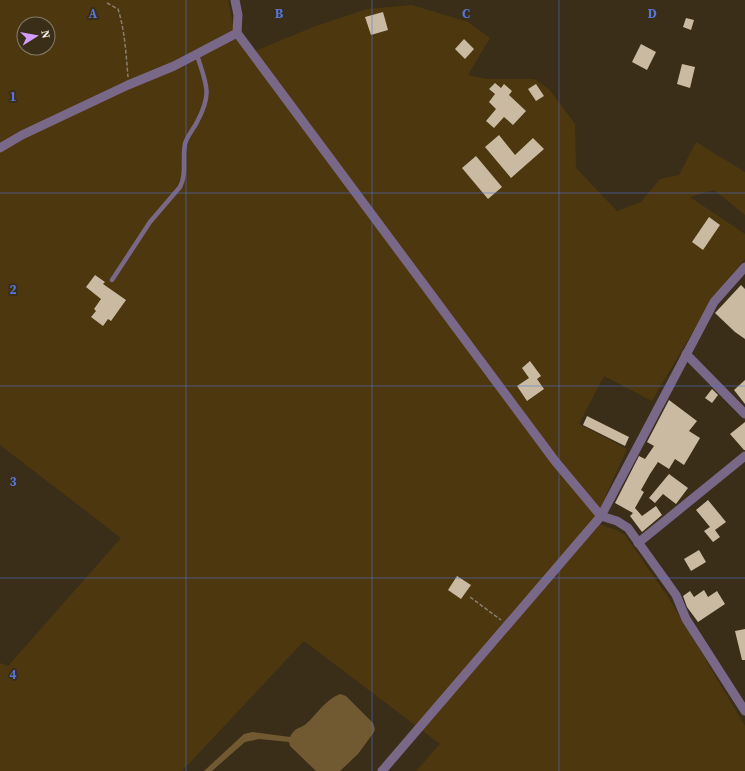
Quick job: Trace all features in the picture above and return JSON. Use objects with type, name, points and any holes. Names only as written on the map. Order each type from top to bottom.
[{"type":"street","points":[[235,0],[238,15],[237,33],[555,461],[601,516],[617,521],[628,528],[676,595],[686,619],[745,710]]},
{"type":"street","points":[[0,148],[22,135],[128,84],[174,66],[197,55],[237,33]]},
{"type":"street","points":[[382,771],[601,516],[714,302],[745,267]]},
{"type":"street","points":[[686,354],[745,414]]},
{"type":"street","points":[[638,543],[745,456]]},
{"type":"lane","points":[[112,280],[150,222],[180,187],[183,181],[185,144],[205,106],[207,96],[207,88],[197,55]]},
{"type":"path","points":[[107,3],[118,9],[121,18],[125,37],[128,84]]},
{"type":"path","points":[[470,597],[507,625]]},
{"type":"shaded area","points":[[0,0],[228,0],[236,39],[248,54],[313,27],[367,9],[412,5],[468,22],[490,38],[468,75],[487,79],[534,79],[549,89],[575,124],[576,168],[617,211],[641,202],[660,179],[679,175],[696,142],[745,172],[745,215],[714,190],[690,197],[745,234],[745,259],[712,299],[652,401],[604,376],[579,424],[627,449],[596,517],[602,525],[625,535],[670,600],[745,726],[745,771],[416,771],[440,744],[304,641],[182,771],[0,771],[0,663],[8,666],[121,538],[0,445]]},
{"type":"shaded area","points":[[340,694],[346,696],[373,723],[375,729],[358,754],[340,771],[316,771],[290,746],[289,742],[259,739],[245,742],[212,771],[204,771],[244,734],[252,732],[290,737],[296,730],[307,723],[326,703]]},
{"type":"building","points":[[383,12],[388,30],[371,35],[365,17]]},
{"type":"building","points":[[686,18],[694,20],[691,30],[683,27]]},
{"type":"building","points":[[464,39],[474,49],[465,59],[455,49]]},
{"type":"building","points":[[641,44],[656,52],[647,70],[632,62]]},
{"type":"building","points":[[682,64],[695,67],[690,88],[677,84]]},
{"type":"building","points":[[495,83],[501,88],[504,84],[512,91],[509,95],[526,111],[513,125],[504,117],[494,128],[486,121],[496,109],[489,102],[495,94],[489,89]]},
{"type":"building","points":[[536,84],[544,96],[536,101],[528,89]]},
{"type":"building","points":[[499,135],[515,155],[533,138],[544,149],[511,178],[485,147]]},
{"type":"building","points":[[476,156],[502,187],[488,199],[462,168]]},
{"type":"building","points":[[709,217],[720,225],[703,250],[692,242]]},
{"type":"building","points":[[95,275],[105,282],[103,284],[126,300],[111,321],[108,319],[103,326],[91,317],[96,311],[94,309],[101,299],[86,287]]},
{"type":"building","points":[[741,285],[745,289],[745,339],[735,332],[715,313]]},
{"type":"building","points":[[530,361],[541,376],[537,379],[544,389],[527,401],[517,386],[529,378],[522,368]]},
{"type":"building","points":[[745,380],[745,404],[734,390]]},
{"type":"building","points":[[712,389],[718,395],[712,403],[705,398]]},
{"type":"building","points":[[669,400],[697,421],[689,431],[700,438],[684,465],[675,459],[669,469],[658,462],[650,474],[641,490],[644,492],[635,508],[642,516],[656,506],[662,515],[642,532],[630,516],[633,513],[615,503],[639,456],[645,459],[654,446],[647,442]]},
{"type":"building","points":[[587,416],[629,437],[625,446],[583,425]]},
{"type":"building","points":[[745,422],[745,450],[744,450],[730,434]]},
{"type":"building","points":[[669,474],[688,488],[676,504],[663,494],[655,503],[649,498]]},
{"type":"building","points":[[708,500],[726,522],[715,530],[720,537],[713,542],[704,531],[710,527],[696,510]]},
{"type":"building","points":[[699,550],[706,562],[691,571],[684,559]]},
{"type":"building","points":[[457,576],[471,585],[461,599],[448,590]]},
{"type":"building","points":[[704,590],[708,597],[717,591],[725,604],[698,622],[687,607],[683,596],[690,591],[694,597]]},
{"type":"building","points":[[745,629],[745,660],[742,660],[735,631]]}]
